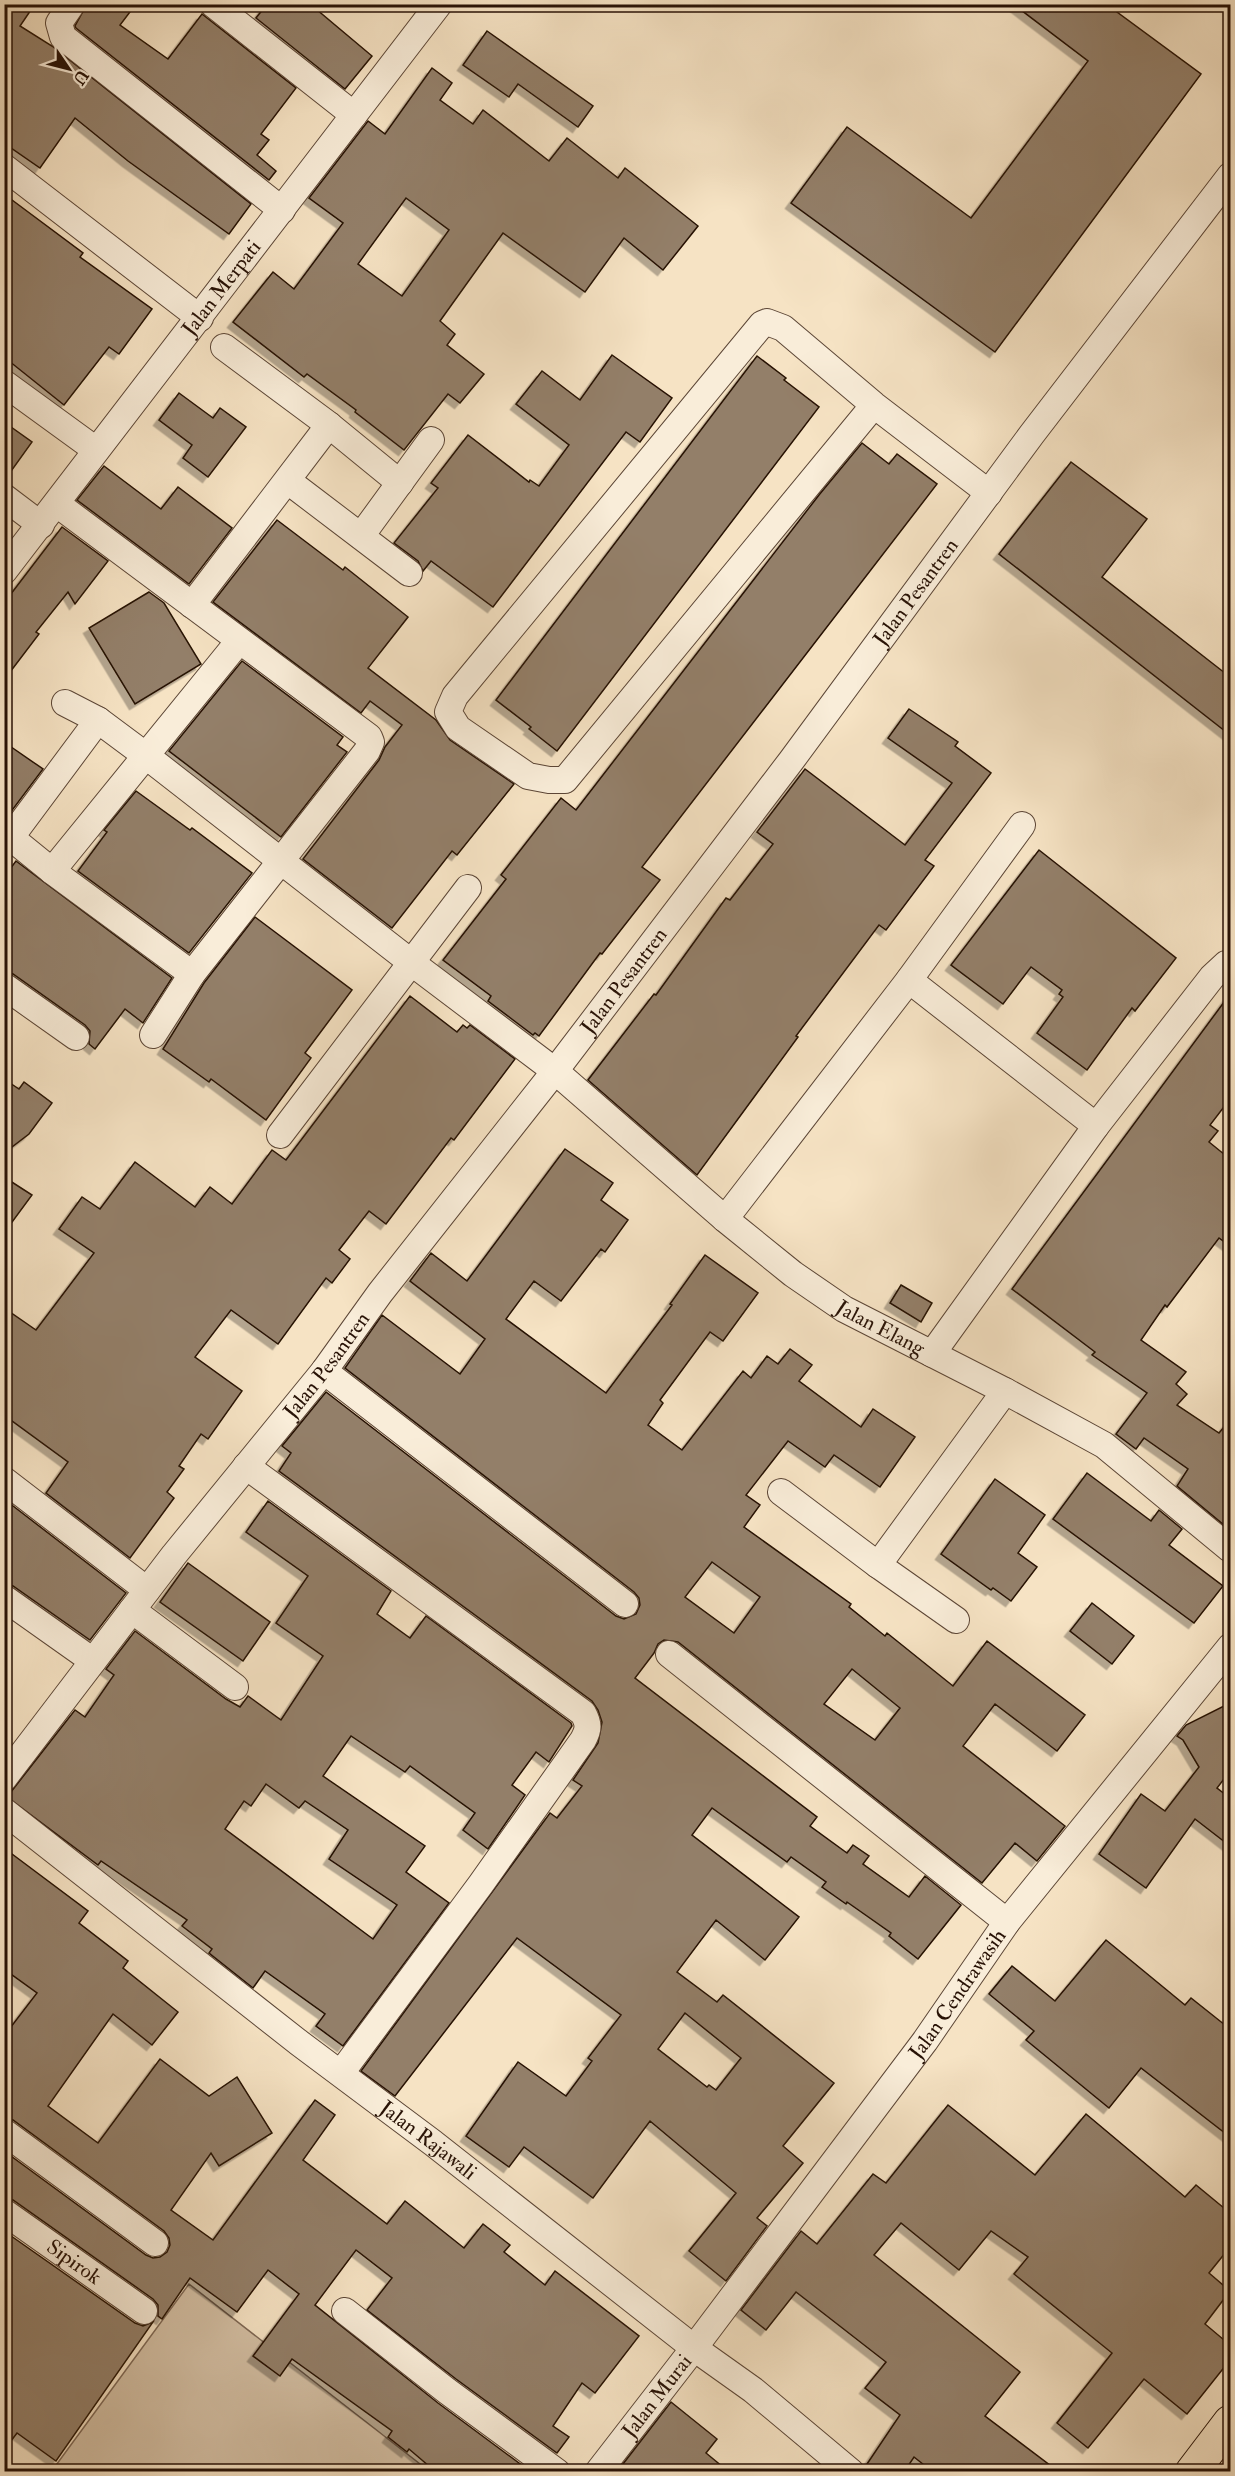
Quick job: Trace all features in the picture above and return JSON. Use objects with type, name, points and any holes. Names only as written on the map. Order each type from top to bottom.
[{"type":"main road","points":[[1192,2472],[1230,2422]]},
{"type":"street","points":[[72,4],[59,23],[63,36],[282,210]]},
{"type":"street","points":[[213,4],[354,115]]},
{"type":"street","name":"Jalan Merpati","points":[[4,571],[96,450],[141,396],[439,4]]},
{"type":"street","points":[[4,167],[200,318]]},
{"type":"street","name":"Jalan Pesantren","points":[[4,1778],[139,1600],[324,1371],[380,1293],[555,1071],[791,761],[989,493],[1227,187]]},
{"type":"street","points":[[874,405],[565,780],[528,776],[458,728],[448,712],[454,696],[762,324],[767,322],[783,328],[874,405],[989,493]]},
{"type":"street","points":[[224,347],[329,425],[400,483]]},
{"type":"street","points":[[4,383],[96,450]]},
{"type":"street","points":[[192,605],[329,425]]},
{"type":"street","points":[[361,536],[431,440]]},
{"type":"street","points":[[288,481],[409,573]]},
{"type":"street","points":[[4,498],[40,525]]},
{"type":"street","points":[[65,510],[369,737],[371,742],[367,751],[192,974],[153,1035]]},
{"type":"street","points":[[52,871],[239,641]]},
{"type":"street","name":"Jalan Elang","points":[[65,703],[98,720],[145,754],[412,963],[555,1071],[725,1219],[794,1274],[844,1309],[1005,1391],[1104,1445],[1230,1549]]},
{"type":"street","points":[[98,720],[8,834],[52,871],[192,974]]},
{"type":"street","points":[[725,1219],[909,980],[1022,825]]},
{"type":"street","points":[[280,1135],[468,888]]},
{"type":"street","points":[[932,1354],[1096,1126],[1212,977],[1226,964],[1230,964]]},
{"type":"street","points":[[909,980],[1096,1126]]},
{"type":"street","points":[[4,986],[76,1037]]},
{"type":"street","points":[[324,1371],[625,1604]]},
{"type":"street","points":[[878,1565],[1005,1391]]},
{"type":"street","points":[[246,1466],[583,1713],[588,1722],[588,1730],[583,1740],[481,1884],[341,2073]]},
{"type":"street","points":[[4,1480],[235,1688]]},
{"type":"street","points":[[781,1492],[956,1620]]},
{"type":"street","points":[[4,1598],[93,1661]]},
{"type":"street","name":"Jalan Cendrawasih","points":[[694,2348],[925,2041],[1007,1922],[1230,1647]]},
{"type":"street","points":[[669,1654],[1007,1922]]},
{"type":"street","name":"Jalan Rajawali","points":[[4,1811],[298,2042],[694,2348],[753,2390],[851,2472]]},
{"type":"street","points":[[4,2132],[155,2242]]},
{"type":"street","name":"Sipirok","points":[[4,2212],[144,2311]]},
{"type":"street","points":[[345,2311],[447,2391],[557,2472]]},
{"type":"street","name":"Jalan Murai","points":[[598,2472],[694,2348]]},
{"type":"shaded area","points":[[189,2284],[429,2471],[51,2472]]},
{"type":"building","points":[[4,4],[35,4],[20,26],[52,46],[251,204],[229,234],[128,161],[75,118],[40,168],[4,143]]},
{"type":"building","points":[[87,4],[136,4],[120,25],[168,59],[202,14],[296,88],[261,134],[269,140],[257,155],[276,171],[269,180],[76,28]]},
{"type":"building","points":[[267,4],[310,4],[372,56],[345,89],[256,18]]},
{"type":"building","points":[[1013,4],[1106,4],[1201,74],[995,352],[791,203],[847,127],[971,218],[1088,61]]},
{"type":"building","points":[[487,31],[593,106],[578,127],[518,84],[509,97],[463,65]]},
{"type":"building","points":[[432,68],[452,83],[440,100],[473,124],[483,110],[549,161],[567,138],[618,178],[625,168],[698,226],[663,270],[624,238],[585,292],[503,233],[440,321],[455,334],[447,345],[484,374],[460,403],[448,394],[404,450],[355,412],[356,410],[307,374],[304,377],[233,322],[273,272],[294,289],[343,223],[309,198],[368,121],[385,134]],"holes":[[[406,198],[449,230],[402,296],[358,264]]]},
{"type":"building","points":[[4,194],[83,253],[80,257],[152,309],[119,354],[109,347],[64,405],[4,357]]},
{"type":"building","points":[[612,355],[672,398],[640,442],[626,432],[493,607],[431,561],[423,571],[418,561],[394,543],[438,488],[431,483],[468,435],[529,482],[530,480],[539,486],[569,445],[516,404],[542,371],[580,400]]},
{"type":"building","points":[[757,356],[819,407],[557,751],[496,700]]},
{"type":"building","points":[[179,393],[213,418],[220,408],[246,427],[208,477],[183,458],[192,445],[159,420]]},
{"type":"building","points":[[4,422],[32,442],[4,481]]},
{"type":"building","points":[[862,443],[889,464],[897,454],[937,484],[642,867],[660,880],[602,954],[600,953],[539,1036],[535,1033],[533,1035],[488,1001],[491,996],[443,960],[506,879],[501,875],[561,798],[576,810],[819,495]]},
{"type":"building","points":[[1071,462],[1147,519],[1102,577],[1230,677],[1230,735],[999,554]]},
{"type":"building","points":[[104,466],[161,509],[178,487],[232,528],[189,584],[77,500]]},
{"type":"building","points":[[277,520],[343,570],[345,567],[408,617],[368,668],[436,720],[450,740],[514,784],[457,855],[452,851],[392,928],[303,859],[379,760],[385,747],[402,725],[370,701],[361,713],[213,602]]},
{"type":"building","points":[[62,527],[108,561],[75,604],[68,592],[36,632],[39,634],[4,680],[4,603]]},
{"type":"building","points":[[149,592],[164,603],[201,664],[135,704],[89,628]]},
{"type":"building","points":[[242,661],[343,737],[337,745],[347,752],[281,837],[169,751]]},
{"type":"building","points":[[909,709],[958,742],[955,746],[991,773],[925,860],[934,866],[886,930],[879,925],[697,1175],[588,1080],[654,994],[656,995],[726,898],[730,900],[773,844],[757,832],[805,769],[905,845],[952,783],[888,738]]},
{"type":"building","points":[[4,742],[43,769],[7,817],[4,817]]},
{"type":"building","points":[[136,791],[190,830],[192,828],[252,873],[189,953],[78,871],[107,832],[104,830]]},
{"type":"building","points":[[1039,850],[1176,958],[1135,1011],[1132,1008],[1087,1070],[1037,1033],[1063,997],[1059,994],[1062,990],[1031,967],[1003,1004],[951,965]]},
{"type":"building","points":[[16,861],[172,978],[143,1023],[125,1009],[95,1049],[89,1044],[90,1031],[85,1025],[13,974],[4,971],[4,877]]},
{"type":"building","points":[[255,917],[352,990],[305,1053],[311,1058],[266,1120],[211,1079],[209,1082],[163,1049],[204,983]]},
{"type":"building","points":[[1230,994],[1230,1099],[1210,1125],[1218,1131],[1209,1142],[1230,1159],[1230,1246],[1219,1238],[1167,1307],[1165,1305],[1141,1340],[1186,1372],[1176,1384],[1187,1394],[1177,1405],[1219,1433],[1230,1420],[1230,1530],[1177,1486],[1188,1469],[1144,1438],[1136,1449],[1116,1434],[1147,1393],[1092,1355],[1095,1352],[1012,1289]]},
{"type":"building","points":[[410,996],[457,1032],[463,1025],[467,1028],[470,1025],[515,1059],[454,1140],[451,1138],[386,1224],[369,1211],[339,1250],[350,1259],[332,1283],[326,1278],[278,1344],[231,1310],[195,1357],[242,1391],[208,1439],[201,1434],[179,1466],[184,1469],[167,1492],[174,1498],[130,1558],[46,1493],[68,1462],[4,1415],[4,1308],[36,1330],[94,1253],[59,1229],[82,1197],[100,1209],[135,1162],[195,1207],[210,1187],[232,1204],[272,1150],[286,1160]]},
{"type":"building","points":[[4,1079],[19,1089],[24,1082],[52,1103],[29,1134],[4,1153]]},
{"type":"building","points":[[565,1149],[613,1183],[601,1200],[628,1220],[605,1252],[601,1249],[561,1301],[534,1281],[506,1319],[606,1393],[672,1305],[670,1304],[705,1255],[758,1293],[723,1341],[710,1332],[660,1400],[663,1403],[648,1425],[682,1450],[743,1371],[751,1378],[767,1356],[778,1364],[790,1349],[812,1365],[799,1381],[861,1427],[873,1409],[915,1437],[880,1487],[834,1455],[825,1467],[788,1441],[746,1495],[760,1505],[744,1527],[851,1604],[849,1607],[885,1636],[887,1633],[953,1686],[987,1641],[1085,1715],[1057,1751],[995,1704],[963,1746],[1065,1826],[1037,1861],[1015,1843],[982,1883],[678,1642],[664,1640],[658,1644],[635,1678],[817,1817],[810,1826],[847,1853],[853,1845],[869,1856],[863,1864],[909,1897],[925,1876],[961,1905],[918,1959],[889,1936],[891,1933],[822,1887],[826,1882],[791,1857],[787,1862],[712,1808],[692,1835],[799,1917],[765,1960],[716,1920],[677,1972],[717,2002],[723,1995],[834,2083],[783,2146],[803,2163],[757,2218],[767,2226],[726,2281],[689,2251],[736,2193],[650,2121],[593,2198],[524,2147],[509,2167],[466,2136],[518,2062],[566,2096],[592,2061],[588,2058],[621,2015],[517,1938],[395,2096],[361,2071],[550,1813],[557,1818],[582,1786],[573,1780],[598,1743],[602,1722],[592,1701],[279,1471],[291,1453],[282,1446],[326,1392],[616,1616],[624,1619],[636,1614],[640,1605],[639,1598],[634,1592],[345,1368],[382,1315],[460,1374],[485,1339],[410,1281],[431,1253],[467,1281]],"holes":[[[712,1562],[760,1597],[734,1633],[685,1597]],[[852,1669],[900,1708],[875,1740],[824,1704]],[[685,2013],[741,2058],[716,2090],[709,2085],[707,2087],[658,2049]]]},
{"type":"building","points":[[4,1177],[32,1195],[4,1233]]},
{"type":"building","points":[[901,1285],[932,1303],[921,1322],[890,1303]]},
{"type":"building","points":[[1087,1473],[1151,1521],[1159,1510],[1182,1529],[1169,1545],[1223,1586],[1194,1623],[1053,1519]]},
{"type":"building","points":[[995,1479],[1045,1515],[1018,1553],[1037,1567],[1011,1601],[993,1588],[991,1590],[941,1554]]},
{"type":"building","points":[[4,1499],[126,1593],[90,1640],[13,1586],[4,1583]]},
{"type":"building","points":[[268,1501],[391,1591],[377,1614],[410,1638],[426,1616],[572,1726],[549,1762],[536,1752],[512,1785],[525,1795],[488,1849],[463,1830],[475,1813],[410,1766],[405,1772],[351,1736],[323,1776],[425,1846],[406,1872],[449,1903],[343,2046],[316,2026],[325,2014],[265,1971],[253,1988],[209,1953],[212,1949],[182,1926],[187,1920],[101,1861],[98,1865],[7,1797],[75,1710],[85,1717],[114,1675],[106,1669],[135,1631],[226,1699],[240,1707],[248,1696],[281,1720],[323,1656],[276,1623],[308,1576],[246,1532]],"holes":[[[266,1784],[299,1808],[305,1801],[348,1830],[329,1859],[397,1905],[373,1939],[225,1829],[244,1801],[251,1806]]]},
{"type":"building","points":[[188,1563],[270,1622],[243,1661],[160,1602]]},
{"type":"building","points":[[1092,1603],[1134,1636],[1112,1664],[1070,1631]]},
{"type":"building","points":[[1230,1703],[1230,1771],[1217,1788],[1230,1798],[1230,1846],[1195,1819],[1146,1888],[1099,1854],[1141,1794],[1165,1811],[1199,1767],[1183,1740],[1177,1736],[1186,1725]]},
{"type":"building","points":[[4,1848],[88,1911],[79,1923],[128,1961],[123,1968],[178,2012],[152,2045],[113,2014],[48,2106],[98,2143],[160,2059],[209,2096],[237,2077],[272,2133],[219,2166],[211,2153],[171,2210],[213,2240],[315,2100],[335,2115],[303,2160],[387,2224],[405,2201],[464,2248],[483,2224],[510,2245],[504,2252],[545,2285],[555,2271],[639,2336],[595,2393],[582,2383],[553,2426],[569,2437],[557,2453],[367,2310],[392,2278],[356,2250],[315,2305],[438,2403],[531,2472],[436,2472],[409,2449],[407,2452],[388,2437],[392,2431],[292,2359],[280,2376],[253,2356],[299,2294],[268,2270],[237,2312],[190,2278],[162,2319],[158,2316],[158,2305],[153,2299],[13,2200],[4,2197],[4,2151],[146,2255],[153,2258],[160,2257],[167,2252],[170,2245],[169,2238],[164,2231],[13,2120],[4,2117],[4,2036],[37,1993],[4,1969]]},
{"type":"building","points":[[1106,1940],[1185,2005],[1191,1998],[1230,2029],[1230,2137],[1141,2068],[1109,2108],[1026,2040],[1034,2031],[989,1994],[1012,1966],[1055,2001]]},
{"type":"building","points":[[948,2105],[1035,2175],[1086,2114],[1185,2197],[1196,2185],[1230,2213],[1230,2247],[1209,2273],[1230,2291],[1205,2324],[1230,2345],[1230,2360],[1187,2414],[1144,2379],[1088,2448],[1057,2423],[1112,2353],[1014,2274],[1028,2257],[991,2231],[959,2270],[901,2223],[874,2255],[1020,2372],[985,2416],[1059,2472],[933,2472],[914,2457],[904,2472],[866,2472],[865,2467],[900,2415],[865,2388],[886,2362],[796,2292],[766,2330],[741,2310],[801,2231],[817,2244],[873,2174],[886,2183]]},
{"type":"building","points":[[4,2231],[135,2323],[143,2326],[153,2322],[56,2461],[17,2433],[4,2450]]},
{"type":"building","points":[[671,2402],[717,2439],[706,2453],[729,2472],[632,2472],[623,2464]]}]
